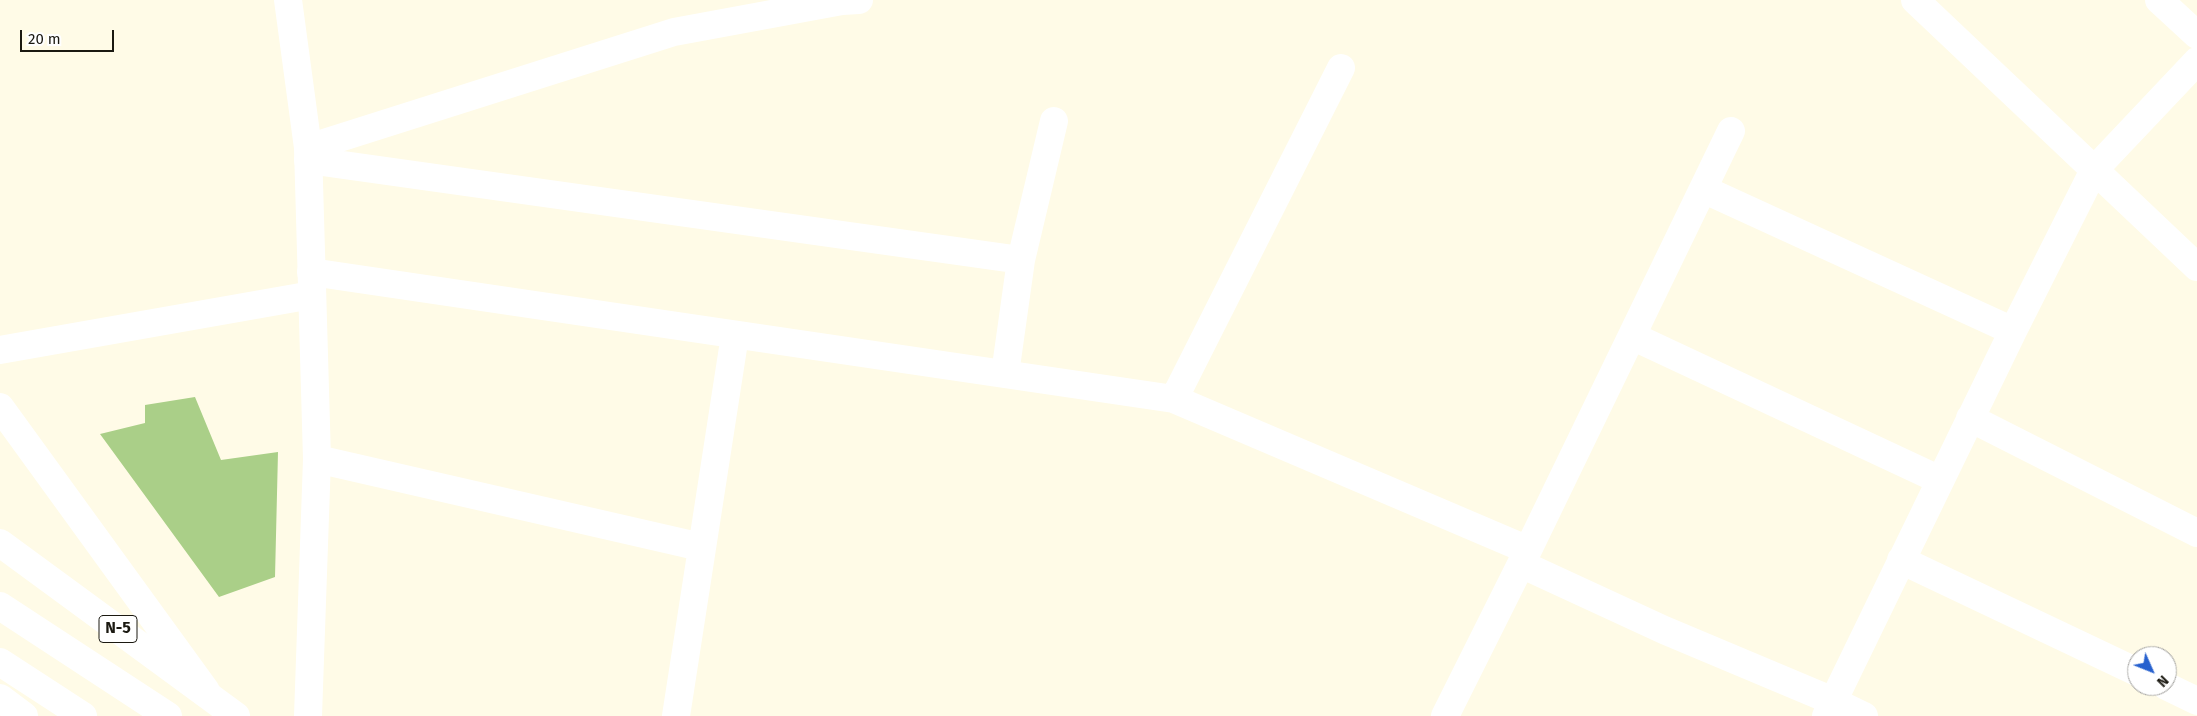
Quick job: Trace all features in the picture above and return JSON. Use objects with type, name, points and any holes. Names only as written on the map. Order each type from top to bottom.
[{"type":"main road","points":[[288,0],[308,154],[317,458],[308,716]]},
{"type":"main road","points":[[308,154],[674,32],[848,0]]},
{"type":"main road","points":[[1915,0],[2197,267]]},
{"type":"main road","points":[[2159,0],[2197,35]]},
{"type":"main road","points":[[1830,708],[2012,331],[2094,170],[2197,61]]},
{"type":"main road","points":[[1174,399],[1341,68]]},
{"type":"main road","points":[[1005,374],[1021,260],[1054,121]]},
{"type":"main road","points":[[1445,716],[1525,557],[1731,131]]},
{"type":"main road","points":[[308,154],[1021,260]]},
{"type":"main road","points":[[1703,189],[2012,331]]},
{"type":"main road","points":[[0,350],[312,283],[735,335],[1174,399],[1525,557],[1664,630],[1830,708],[1864,716]]},
{"type":"main road","points":[[676,716],[735,335]]},
{"type":"main road","points":[[1632,336],[1940,480]]},
{"type":"main road","points":[[0,407],[210,697]]},
{"type":"main road","points":[[1970,418],[2197,533]]},
{"type":"main road","points":[[317,458],[701,547]]},
{"type":"main road","name":"N-5","points":[[0,543],[236,716]]},
{"type":"main road","points":[[1901,560],[2127,667]]},
{"type":"main road","points":[[0,606],[168,716]]},
{"type":"main road","points":[[0,662],[83,716]]},
{"type":"main road","points":[[2177,691],[2197,701]]},
{"type":"main road","points":[[0,698],[24,716]]},
{"type":"building","points":[[195,397],[221,460],[278,452],[275,577],[219,597],[100,434],[145,423],[145,405]]}]
